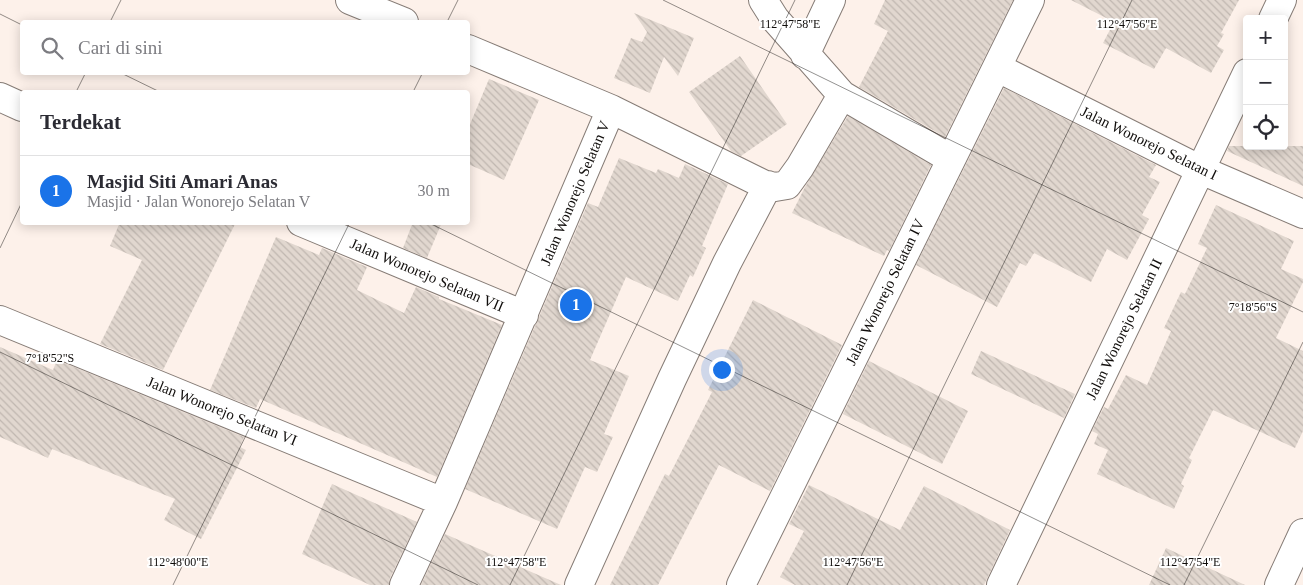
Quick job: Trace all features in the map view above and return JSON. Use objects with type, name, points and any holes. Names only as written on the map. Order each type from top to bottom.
[{"type":"street","points":[[350,0],[399,20]]},
{"type":"street","points":[[763,0],[775,19],[805,54],[830,79],[842,95],[950,159]]},
{"type":"street","points":[[805,54],[830,0]]},
{"type":"street","name":"Jalan Wonorejo Selatan IV","points":[[741,585],[1030,0]]},
{"type":"street","points":[[1275,15],[1282,0]]},
{"type":"street","points":[[470,50],[611,109]]},
{"type":"street","name":"Jalan Wonorejo Selatan I","points":[[998,68],[1201,170],[1303,214]]},
{"type":"street","name":"Jalan Wonorejo Selatan II","points":[[1000,585],[1243,81]]},
{"type":"street","points":[[579,585],[676,370],[766,185],[775,187],[787,185],[800,167],[842,95]]},
{"type":"street","points":[[0,97],[20,106]]},
{"type":"street","name":"Jalan Wonorejo Selatan V","points":[[404,585],[443,502],[611,109],[766,185]]},
{"type":"street","name":"Jalan Wonorejo Selatan VII","points":[[308,225],[524,315]]},
{"type":"street","name":"Jalan Wonorejo Selatan VI","points":[[0,320],[443,502]]},
{"type":"street","points":[[1279,585],[1303,534]]},
{"type":"building","points":[[885,0],[1013,0],[945,137],[859,87],[888,31],[874,24]]},
{"type":"building","points":[[1071,0],[1239,0],[1221,33],[1224,34],[1217,46],[1224,50],[1211,73],[1166,48],[1154,69],[1103,43],[1114,22]]},
{"type":"building","points":[[634,13],[694,38],[678,76],[664,57],[650,93],[614,78],[631,38],[642,42],[647,32]]},
{"type":"building","points":[[740,56],[787,124],[741,156],[731,151],[689,92]]},
{"type":"building","points":[[489,79],[539,100],[504,180],[470,165],[470,124]]},
{"type":"building","points":[[1004,88],[1156,165],[1149,177],[1160,182],[1142,215],[1149,219],[1127,260],[1107,249],[1091,282],[1034,253],[1026,266],[1020,263],[997,307],[916,265]]},
{"type":"building","points":[[848,116],[931,165],[889,251],[887,250],[884,256],[792,213],[805,187]]},
{"type":"building","points":[[1229,146],[1243,146],[1243,150],[1288,150],[1288,146],[1303,146],[1303,186],[1227,151]]},
{"type":"building","points":[[619,158],[656,173],[658,169],[679,178],[685,164],[728,184],[702,246],[706,248],[693,277],[690,275],[678,301],[626,277],[590,360],[629,376],[604,434],[613,437],[597,472],[585,467],[557,529],[465,489],[588,203],[598,207]]},
{"type":"building","points":[[1216,205],[1294,241],[1281,269],[1303,279],[1303,282],[1276,338],[1303,351],[1303,431],[1295,448],[1213,410],[1189,458],[1192,460],[1181,484],[1184,486],[1174,509],[1097,474],[1108,450],[1094,444],[1098,434],[1092,431],[1104,407],[1108,409],[1126,375],[1147,385],[1171,331],[1164,328],[1181,292],[1185,294],[1207,248],[1198,244]]},
{"type":"building","points":[[119,225],[235,225],[163,370],[100,344],[142,260],[110,246]]},
{"type":"building","points":[[412,225],[441,225],[427,258],[403,248]]},
{"type":"building","points":[[276,237],[319,255],[322,248],[367,267],[357,290],[404,313],[416,287],[439,297],[439,299],[502,325],[437,477],[260,399],[256,408],[210,390]]},
{"type":"building","points":[[753,300],[842,345],[770,491],[719,465],[658,585],[610,585],[665,474],[669,476],[712,392],[708,390]]},
{"type":"building","points":[[0,347],[53,370],[57,360],[244,437],[240,447],[246,450],[201,539],[164,520],[175,499],[52,449],[48,458],[0,437]]},
{"type":"building","points":[[981,351],[1075,394],[1064,418],[971,374]]},
{"type":"building","points":[[869,361],[968,411],[942,464],[843,414]]},
{"type":"building","points":[[332,484],[417,522],[390,578],[389,585],[370,585],[302,554]]},
{"type":"building","points":[[809,485],[900,530],[924,486],[1010,530],[984,585],[795,585],[780,577],[804,531],[789,524]]},
{"type":"building","points":[[445,534],[561,585],[421,585]]},
{"type":"building","points":[[1166,548],[1245,585],[1149,585]]},
{"type":"place","name":"Masjid Siti Amari Anas","points":[[576,305]]}]
